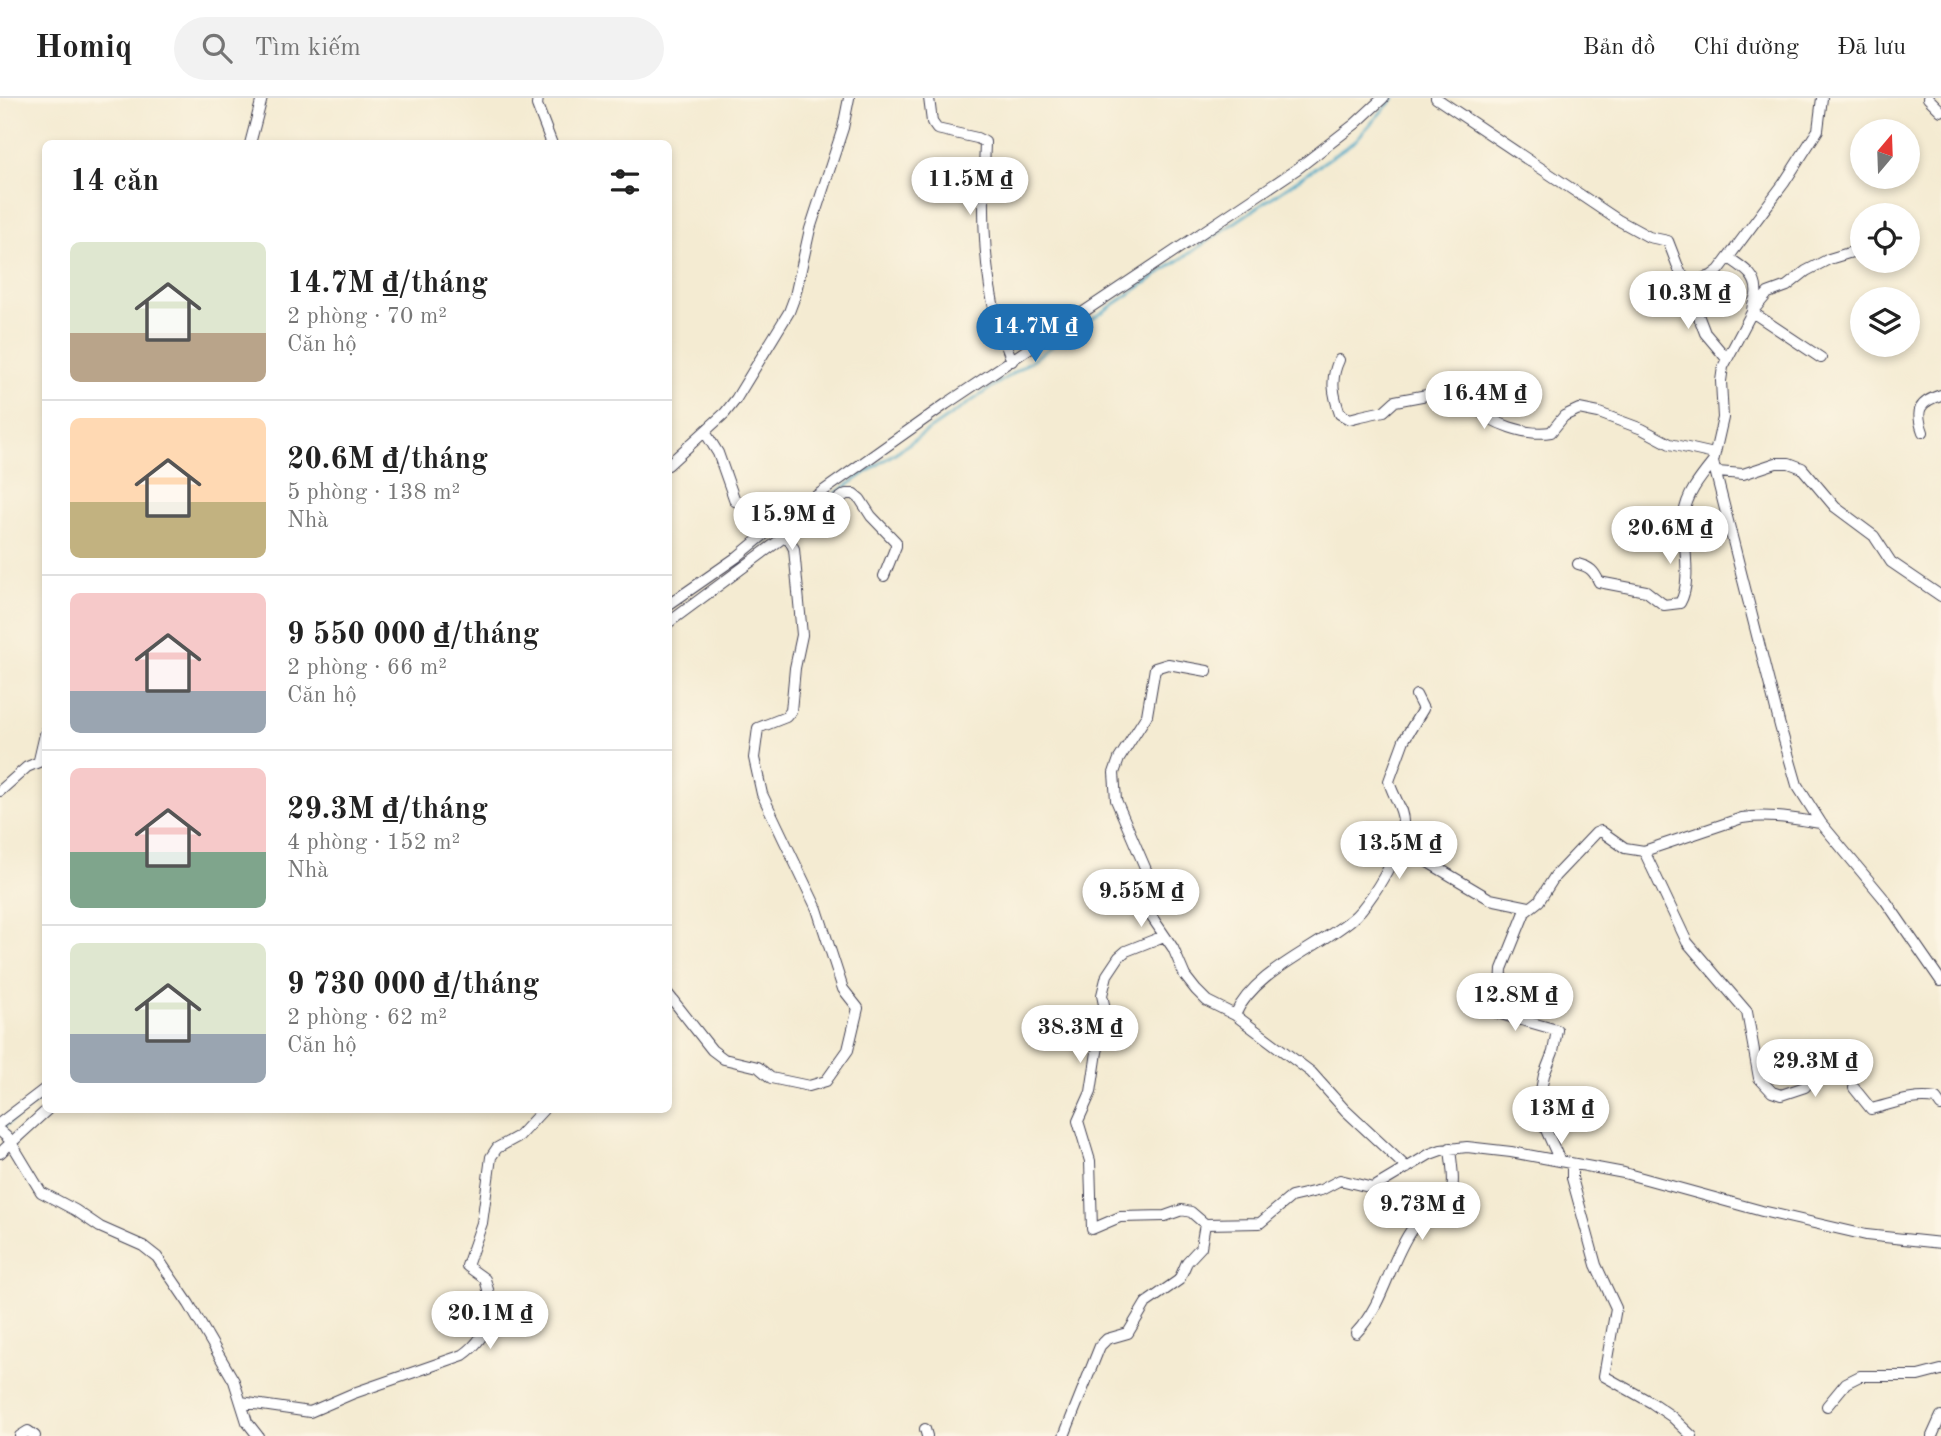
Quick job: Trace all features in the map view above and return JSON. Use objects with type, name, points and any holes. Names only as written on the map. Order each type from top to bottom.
[{"type":"street","points":[[251,140],[262,98]]},
{"type":"street","points":[[538,98],[537,105],[550,140]]},
{"type":"street","points":[[672,461],[736,399],[789,312],[810,229],[844,128],[849,98]]},
{"type":"street","points":[[929,98],[932,122],[937,129],[985,142],[988,269],[996,319],[1013,361]]},
{"type":"street","points":[[672,620],[783,530],[1013,361],[1297,169],[1355,124],[1383,98]]},
{"type":"street","points":[[1436,98],[1619,220],[1649,237],[1668,241],[1706,333],[1727,359]]},
{"type":"street","points":[[1685,281],[1689,284],[1696,283],[1711,276],[1729,258],[1784,183],[1818,130],[1822,98]]},
{"type":"street","points":[[1928,98],[1941,111]]},
{"type":"street","points":[[1850,253],[1829,259],[1806,271],[1787,286],[1769,293],[1752,312],[1727,359],[1721,381],[1723,418],[1715,463],[1790,761],[1801,793],[1821,823],[1885,900],[1941,981]]},
{"type":"street","points":[[1729,258],[1749,272],[1754,280],[1756,294],[1752,312]]},
{"type":"street","points":[[1752,312],[1821,358]]},
{"type":"street","points":[[1339,360],[1334,371],[1333,389],[1340,414],[1349,419],[1384,411],[1395,401],[1459,389],[1475,408],[1510,429],[1551,432],[1564,416],[1579,409],[1599,413],[1642,429],[1743,474],[1776,463],[1789,463],[1802,468],[1835,507],[1874,536],[1891,562],[1941,596]]},
{"type":"street","points":[[1923,432],[1919,414],[1921,407],[1929,399],[1941,395]]},
{"type":"street","points":[[672,999],[712,1050],[724,1059],[758,1067],[768,1077],[805,1085],[826,1081],[844,1056],[850,1044],[858,1006],[844,989],[817,909],[764,800],[754,758],[758,728],[786,717],[791,711],[795,668],[801,642],[796,556],[783,530],[764,510],[735,500],[718,453],[705,432]]},
{"type":"street","points":[[1578,564],[1594,571],[1599,582],[1646,591],[1664,605],[1680,603],[1685,580],[1684,514],[1696,484],[1715,463]]},
{"type":"street","points":[[672,602],[737,557],[846,494],[854,494],[896,542],[897,547],[884,576]]},
{"type":"street","points":[[1207,671],[1168,664],[1155,668],[1147,715],[1119,759],[1114,773],[1116,800],[1153,886],[1147,910],[1185,976],[1207,1001],[1235,1015],[1311,1072],[1345,1110],[1407,1168]]},
{"type":"street","points":[[1235,1015],[1241,1002],[1261,981],[1355,917],[1385,876],[1399,845],[1403,818],[1389,781],[1404,740],[1423,709],[1416,695]]},
{"type":"street","points":[[0,791],[42,760]]},
{"type":"street","points":[[1560,1161],[1543,1123],[1541,1090],[1557,1030],[1497,1013],[1492,1010],[1490,1004],[1501,987],[1502,969],[1521,918],[1539,901],[1555,876],[1596,832],[1605,832],[1630,850],[1644,851],[1750,817],[1773,815],[1821,823]]},
{"type":"street","points":[[1399,845],[1490,899],[1529,908]]},
{"type":"street","points":[[1644,851],[1687,942],[1747,1012],[1759,1078],[1763,1085],[1772,1092],[1781,1094],[1805,1087],[1818,1069],[1837,1052]]},
{"type":"street","points":[[1164,936],[1126,951],[1112,965],[1103,988],[1106,1014],[1091,1092],[1078,1121],[1091,1169],[1091,1228],[1120,1217],[1165,1216],[1182,1210],[1191,1212],[1206,1224],[1260,1223],[1297,1194],[1321,1190],[1340,1180],[1373,1188],[1430,1154],[1450,1148],[1467,1147],[1511,1152],[1624,1173],[1762,1211],[1866,1235],[1941,1243]]},
{"type":"street","points":[[1854,1088],[1871,1109],[1892,1102],[1926,1097],[1936,1099],[1941,1105]]},
{"type":"street","points":[[0,1123],[42,1091]]},
{"type":"street","points":[[0,1153],[44,1113]]},
{"type":"street","points":[[241,1402],[310,1412],[354,1393],[463,1355],[471,1349],[479,1340],[494,1311],[485,1279],[467,1266],[482,1223],[491,1157],[497,1148],[519,1136],[540,1113]]},
{"type":"street","points":[[0,1131],[10,1142],[41,1192],[100,1227],[143,1246],[157,1257],[189,1304],[234,1381],[247,1422],[258,1436]]},
{"type":"street","points":[[1356,1333],[1375,1307],[1406,1238],[1429,1208],[1448,1200],[1450,1148]]},
{"type":"street","points":[[1573,1164],[1572,1178],[1596,1265],[1616,1308],[1604,1376],[1652,1403],[1687,1435]]},
{"type":"street","points":[[1064,1436],[1100,1346],[1107,1339],[1128,1333],[1146,1303],[1176,1283],[1187,1262],[1201,1247],[1206,1224]]},
{"type":"street","points":[[1827,1406],[1852,1378],[1927,1375],[1941,1370]]},
{"type":"street","points":[[1932,1436],[1941,1416]]},
{"type":"street","points":[[20,1436],[28,1431],[35,1436]]},
{"type":"waterway","points":[[786,527],[1355,141],[1394,98]]},
{"type":"waterway","points":[[749,553],[781,531]]},
{"type":"waterway","points":[[1,1129],[42,1097]]}]
